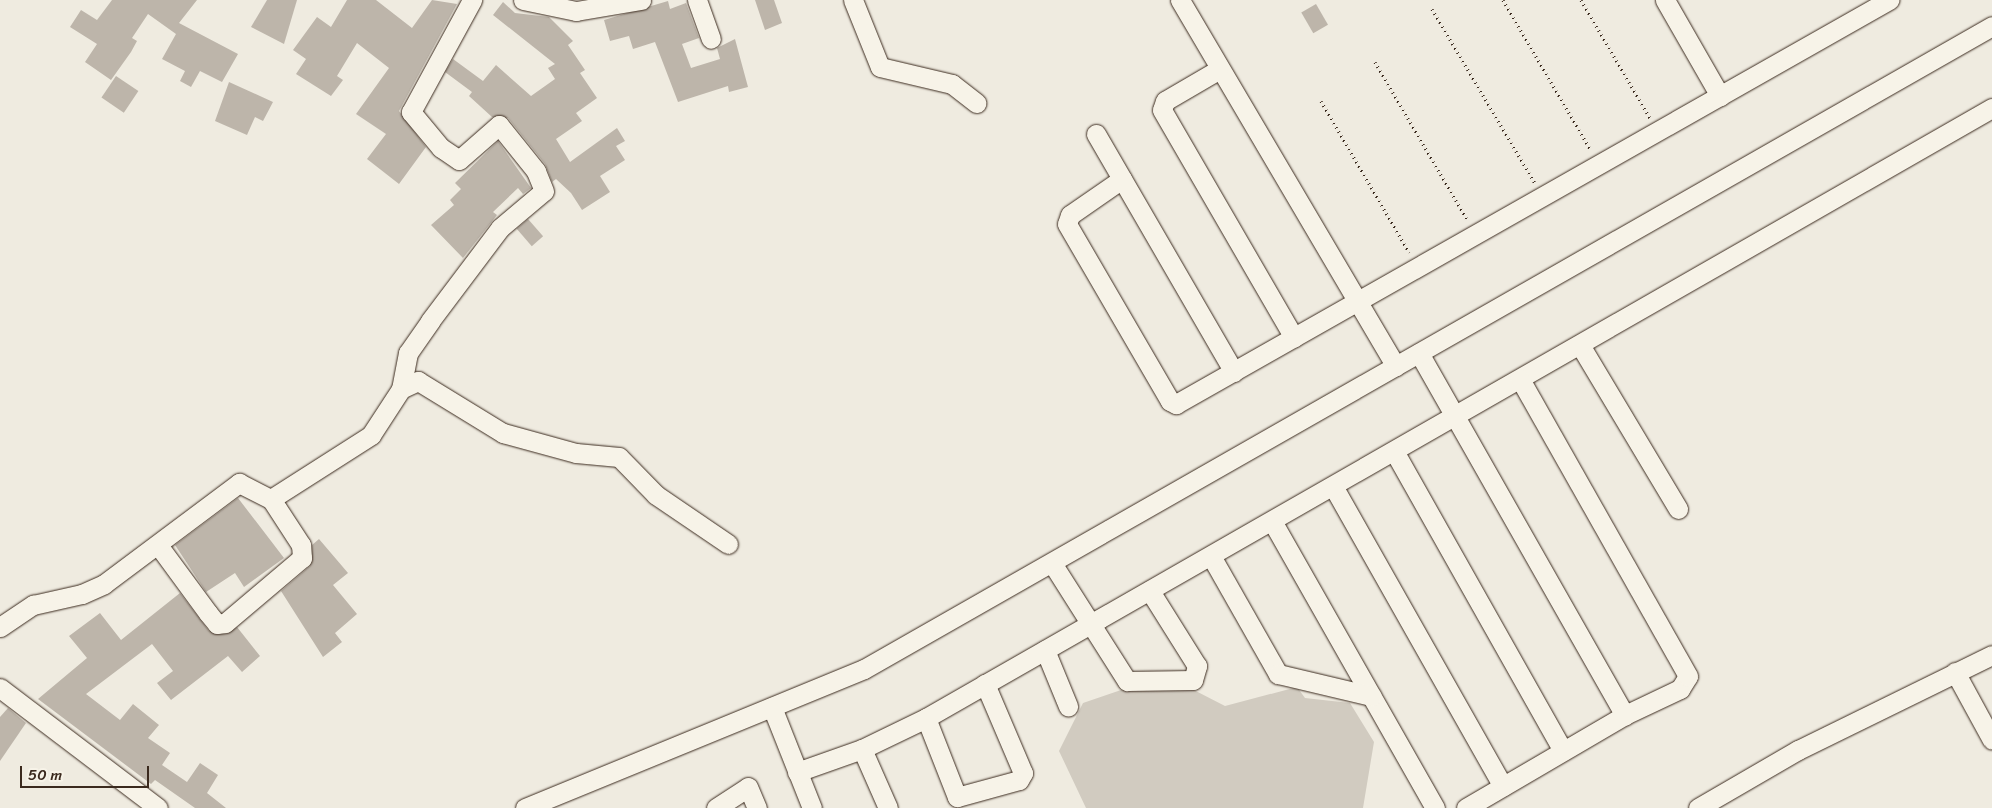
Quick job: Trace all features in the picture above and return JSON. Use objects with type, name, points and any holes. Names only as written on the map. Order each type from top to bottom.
[{"type":"street","points":[[270,499],[371,435],[401,389],[408,353],[430,321],[500,228],[544,191],[536,170],[499,125],[459,160],[434,141],[411,112],[472,0]]},
{"type":"street","points":[[523,0],[576,11],[641,0]]},
{"type":"street","points":[[697,0],[711,39]]},
{"type":"street","points":[[853,0],[880,67],[952,84],[976,103]]},
{"type":"street","points":[[1180,0],[1218,70],[1396,366]]},
{"type":"street","points":[[1665,0],[1720,96]]},
{"type":"street","points":[[1122,179],[1070,215],[1067,224],[1171,403],[1178,404],[1890,0]]},
{"type":"street","points":[[525,808],[864,669],[1992,26]]},
{"type":"street","points":[[1218,70],[1165,101],[1162,110],[1294,338]]},
{"type":"street","points":[[796,772],[862,749],[926,718],[1992,108]]},
{"type":"street","points":[[1096,134],[1234,372]]},
{"type":"street","points":[[1580,345],[1678,509]]},
{"type":"street","points":[[1420,352],[1625,715]]},
{"type":"street","points":[[1466,808],[1625,715],[1680,689],[1688,676],[1520,379]]},
{"type":"street","points":[[401,389],[424,382],[504,433],[576,452],[613,454],[656,495],[728,544]]},
{"type":"street","points":[[1394,451],[1563,751]]},
{"type":"street","points":[[0,627],[33,605],[94,590],[158,545],[239,483],[270,499],[300,545],[302,558],[225,623],[213,620],[158,545]]},
{"type":"street","points":[[1333,486],[1503,786]]},
{"type":"street","points":[[1272,520],[1434,808]]},
{"type":"street","points":[[1211,556],[1278,674],[1371,696]]},
{"type":"street","points":[[1052,563],[1127,681],[1194,680],[1197,666],[1150,591]]},
{"type":"street","points":[[1044,650],[1068,706]]},
{"type":"street","points":[[1698,808],[1798,750],[1992,655]]},
{"type":"street","points":[[1955,672],[1992,740]]},
{"type":"street","points":[[926,718],[957,798],[1018,780],[1023,773],[985,684]]},
{"type":"street","points":[[0,688],[158,808]]},
{"type":"street","points":[[772,707],[796,772],[812,808]]},
{"type":"street","points":[[862,749],[888,808]]},
{"type":"street","points":[[716,808],[748,787],[757,808]]},
{"type":"path","points":[[1502,0],[1599,165]]},
{"type":"path","points":[[1581,0],[1658,131]]},
{"type":"path","points":[[1432,9],[1543,196]]},
{"type":"path","points":[[1375,62],[1476,234]]},
{"type":"path","points":[[1321,101],[1418,268]]},
{"type":"shaded area","points":[[1188,687],[1225,706],[1297,687],[1305,698],[1350,703],[1374,742],[1363,808],[1086,808],[1059,751],[1083,703],[1124,689]]},
{"type":"building","points":[[112,0],[197,0],[179,23],[238,54],[222,82],[200,71],[191,87],[180,81],[185,71],[162,59],[176,34],[148,14],[132,38],[137,41],[131,52],[111,80],[85,62],[97,44],[70,27],[81,10],[97,20]]},
{"type":"building","points":[[267,0],[297,0],[284,44],[251,27]]},
{"type":"building","points":[[347,0],[376,0],[412,28],[432,0],[457,4],[399,111],[426,147],[399,184],[367,159],[386,134],[356,114],[389,68],[357,43],[337,76],[343,80],[331,96],[296,74],[306,59],[293,50],[317,17],[331,27]]},
{"type":"building","points":[[755,0],[774,0],[782,23],[765,30]]},
{"type":"building","points":[[668,1],[670,9],[686,3],[699,38],[682,44],[691,68],[720,59],[717,48],[735,39],[748,87],[729,92],[728,86],[678,102],[655,42],[633,49],[629,36],[610,41],[604,20]]},
{"type":"building","points":[[503,2],[515,13],[549,17],[573,41],[568,45],[585,70],[580,73],[597,98],[576,113],[582,121],[556,139],[570,162],[617,128],[625,141],[616,146],[625,160],[600,176],[610,192],[582,210],[571,193],[556,179],[552,182],[545,164],[508,118],[492,117],[469,96],[472,92],[445,72],[453,59],[483,81],[496,65],[531,96],[555,79],[548,68],[555,64],[493,15]]},
{"type":"building","points":[[1316,4],[1328,25],[1313,33],[1301,12]]},
{"type":"building","points":[[116,76],[138,91],[124,113],[101,98]]},
{"type":"building","points":[[229,82],[273,102],[263,121],[255,117],[247,135],[215,121]]},
{"type":"building","points":[[498,141],[531,188],[523,194],[518,188],[493,212],[497,215],[463,258],[431,225],[454,205],[450,200],[461,189],[455,183]]},
{"type":"building","points":[[528,219],[543,236],[532,246],[517,229]]},
{"type":"building","points":[[238,498],[284,558],[244,587],[235,573],[206,592],[175,545]]},
{"type":"building","points":[[319,539],[348,573],[333,585],[357,614],[335,633],[342,642],[323,657],[281,591],[310,566],[312,545]]},
{"type":"building","points":[[180,593],[209,631],[226,634],[237,627],[260,656],[242,672],[228,656],[171,700],[157,683],[173,671],[152,644],[86,694],[120,720],[133,704],[159,725],[148,738],[170,753],[162,765],[187,782],[200,763],[218,775],[207,793],[226,808],[195,808],[155,780],[151,784],[38,699],[87,658],[69,636],[100,613],[121,640]]},
{"type":"building","points":[[8,708],[26,723],[0,761],[0,717]]}]
